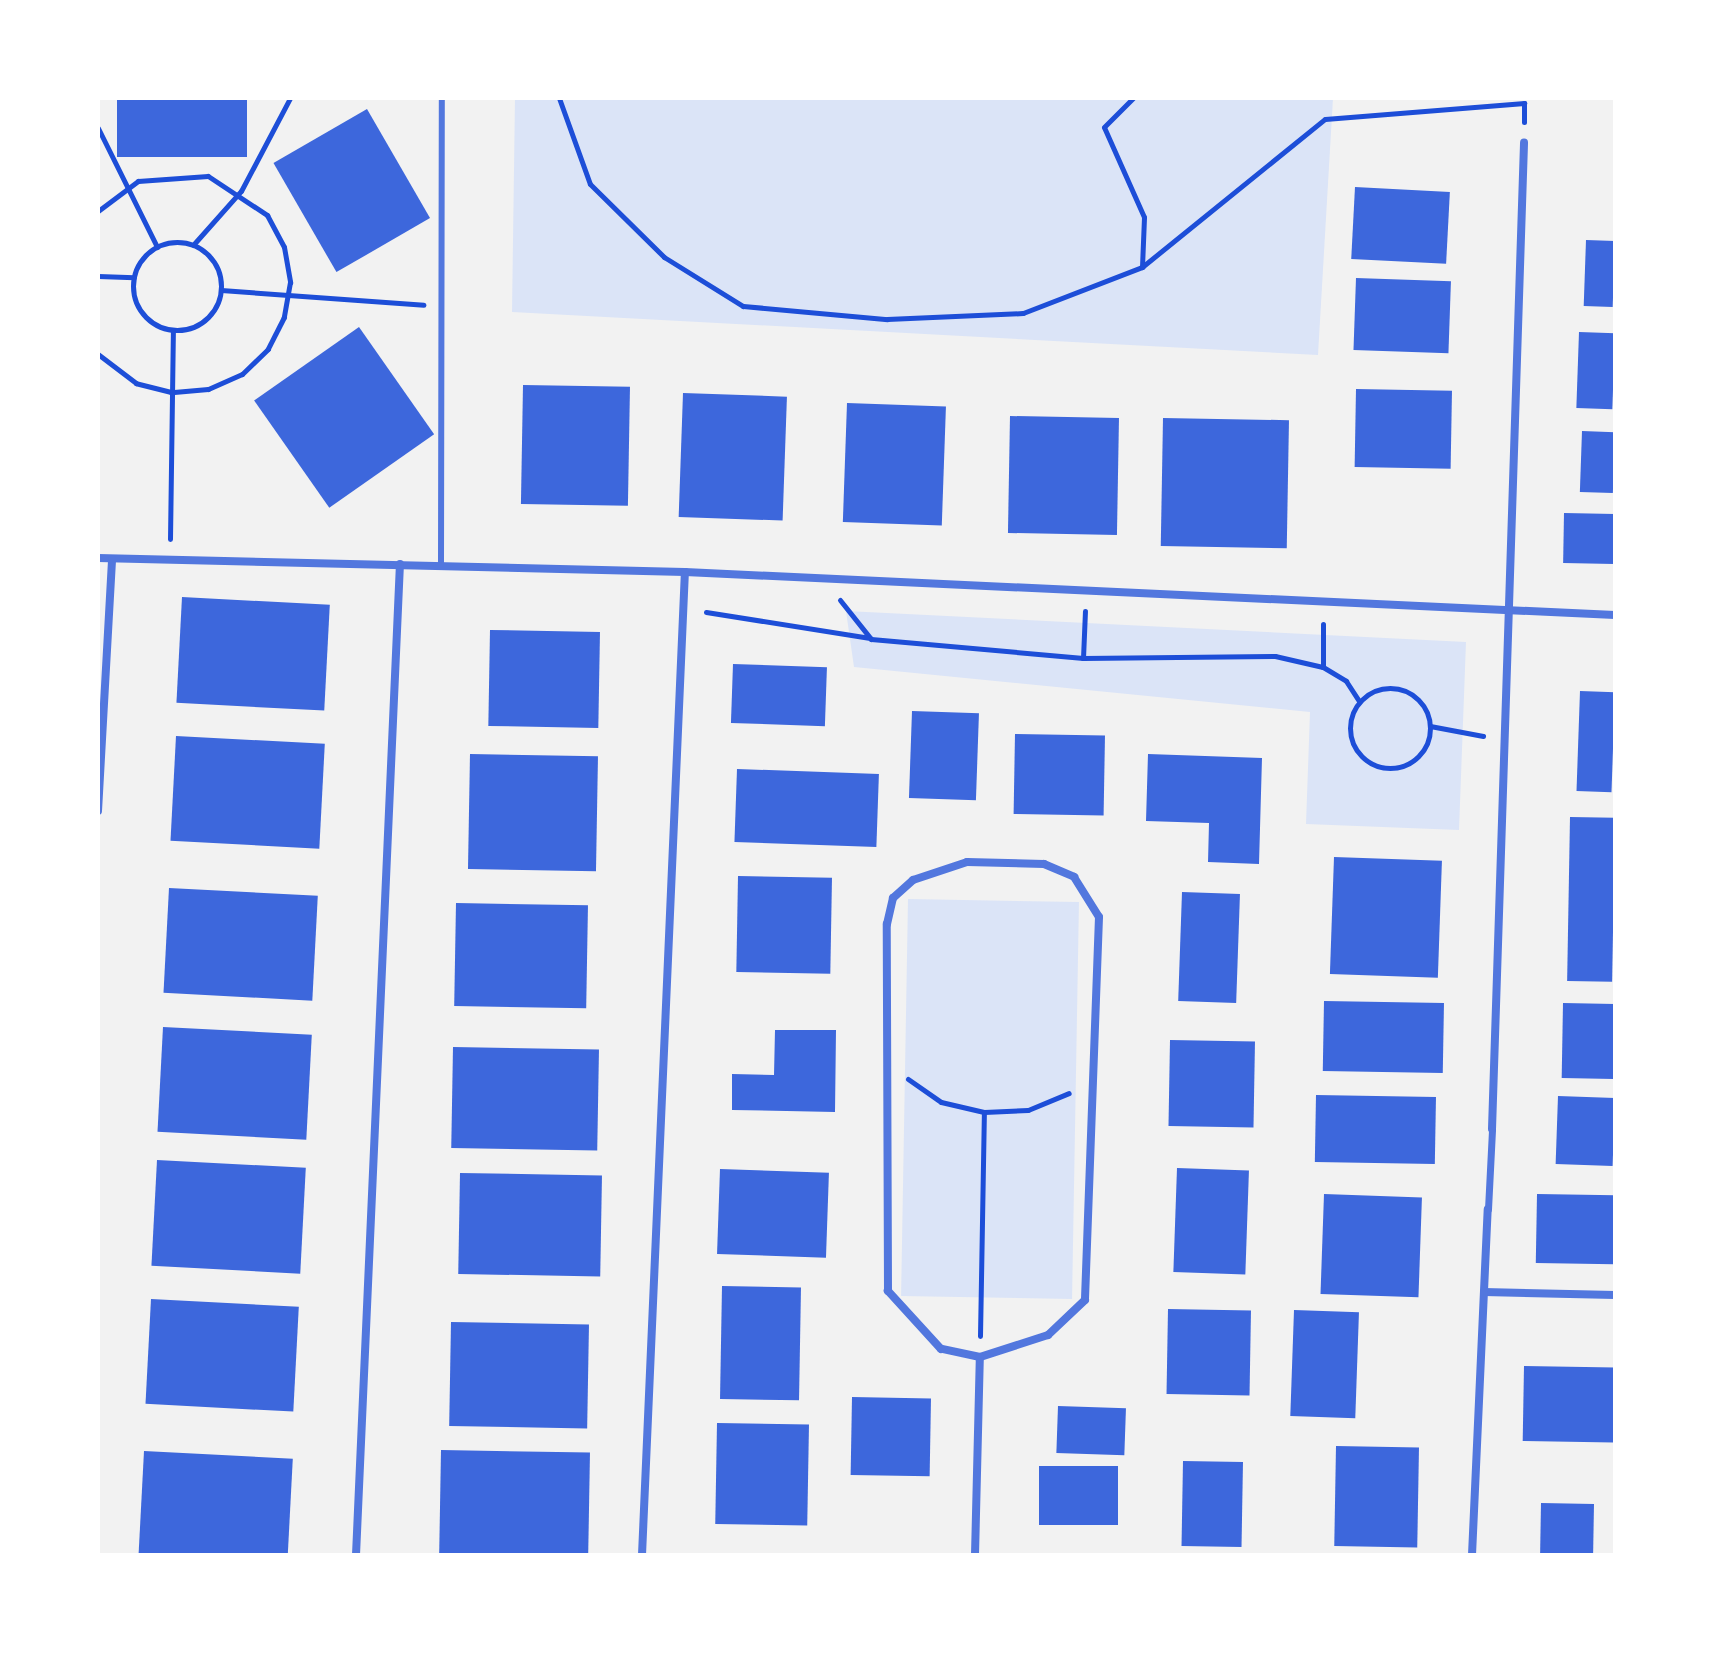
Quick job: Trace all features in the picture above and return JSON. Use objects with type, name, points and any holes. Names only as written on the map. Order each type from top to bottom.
[{"type":"street","points":[[1472,1555],[1512,610],[1524,143]]},
{"type":"street","points":[[98,558],[685,572],[1615,615]]},
{"type":"street","points":[[98,811],[112,559]]},
{"type":"street","points":[[356,1555],[400,564]]},
{"type":"street","points":[[642,1555],[685,572]]},
{"type":"street","points":[[967,862],[1044,864],[1089,893],[1099,917],[1094,1060],[1085,1300],[1048,1335],[980,1357],[941,1349],[888,1291],[887,924],[893,898],[936,868],[967,862]]},
{"type":"street","points":[[1484,1292],[1615,1295]]},
{"type":"street","points":[[975,1555],[980,1357]]},
{"type":"lane","points":[[441,565],[442,98]]},
{"type":"path","points":[[193,245],[241,191],[290,98]]},
{"type":"path","points":[[559,98],[590,184],[664,257],[743,306],[887,319],[1023,313],[1142,267],[1325,119],[1524,103],[1524,143]]},
{"type":"path","points":[[1133,98],[1104,127],[1144,217],[1142,267]]},
{"type":"path","points":[[98,128],[123,190],[157,247]]},
{"type":"path","points":[[98,211],[123,190],[173,173],[208,176],[241,191],[267,215],[284,247],[287,295],[268,349],[242,374],[208,389],[171,392],[136,383],[98,354]]},
{"type":"path","points":[[193,245],[214,263],[221,290],[200,324],[173,330],[138,306],[134,277],[157,247],[193,245]]},
{"type":"path","points":[[98,276],[134,277]]},
{"type":"path","points":[[221,290],[441,306]]},
{"type":"path","points":[[170,560],[173,330]]},
{"type":"path","points":[[822,578],[871,639]]},
{"type":"path","points":[[1083,658],[1086,591]]},
{"type":"path","points":[[1322,601],[1323,667]]},
{"type":"path","points":[[683,608],[871,639],[1083,658],[1275,656],[1323,667],[1346,681],[1359,701],[1351,738],[1377,766],[1414,760],[1430,726]]},
{"type":"path","points":[[1359,701],[1383,688],[1409,692],[1430,726],[1507,741]]},
{"type":"path","points":[[887,1065],[941,1102],[984,1112],[1064,1100],[1094,1060]]},
{"type":"path","points":[[980,1357],[984,1112]]},
{"type":"shaded area","points":[[515,98],[1333,98],[1318,355],[512,312]]},
{"type":"shaded area","points":[[846,611],[1466,642],[1459,830],[1306,824],[1310,712],[854,667]]},
{"type":"shaded area","points":[[908,899],[1079,902],[1072,1299],[901,1296]]},
{"type":"building","points":[[117,98],[247,98],[247,157],[117,157]]},
{"type":"building","points":[[367,109],[430,218],[336,272],[273,163]]},
{"type":"building","points":[[1355,187],[1450,192],[1446,264],[1351,259]]},
{"type":"building","points":[[1586,240],[1615,241],[1613,307],[1584,306]]},
{"type":"building","points":[[1356,278],[1451,281],[1448,353],[1353,350]]},
{"type":"building","points":[[359,327],[434,434],[329,508],[254,400]]},
{"type":"building","points":[[1579,332],[1615,333],[1612,409],[1576,408]]},
{"type":"building","points":[[523,385],[630,387],[628,506],[521,504]]},
{"type":"building","points":[[1356,389],[1452,391],[1451,469],[1355,467]]},
{"type":"building","points":[[683,393],[787,397],[783,521],[679,517]]},
{"type":"building","points":[[847,403],[946,406],[942,525],[843,522]]},
{"type":"building","points":[[1010,416],[1119,418],[1117,535],[1008,533]]},
{"type":"building","points":[[1163,418],[1289,420],[1287,548],[1161,546]]},
{"type":"building","points":[[1582,431],[1615,432],[1613,493],[1580,492]]},
{"type":"building","points":[[1564,513],[1615,514],[1614,564],[1563,563]]},
{"type":"building","points":[[182,597],[330,605],[324,711],[176,703]]},
{"type":"building","points":[[490,630],[600,632],[598,728],[488,726]]},
{"type":"building","points":[[733,664],[827,667],[825,726],[731,723]]},
{"type":"building","points":[[1580,691],[1615,692],[1611,792],[1577,791]]},
{"type":"building","points":[[912,711],[979,713],[976,800],[909,798]]},
{"type":"building","points":[[1015,734],[1105,736],[1104,816],[1014,814]]},
{"type":"building","points":[[176,736],[325,744],[319,849],[171,841]]},
{"type":"building","points":[[470,754],[598,756],[596,871],[468,869]]},
{"type":"building","points":[[1148,754],[1262,758],[1259,864],[1208,862],[1209,823],[1146,821]]},
{"type":"building","points":[[737,769],[879,774],[876,847],[734,842]]},
{"type":"building","points":[[1570,817],[1615,818],[1612,982],[1567,981]]},
{"type":"building","points":[[1334,857],[1442,861],[1438,978],[1330,974]]},
{"type":"building","points":[[738,876],[832,878],[830,974],[736,972]]},
{"type":"building","points":[[169,888],[318,896],[312,1001],[164,993]]},
{"type":"building","points":[[1182,892],[1240,894],[1236,1003],[1178,1001]]},
{"type":"building","points":[[456,903],[588,905],[586,1008],[454,1006]]},
{"type":"building","points":[[1324,1001],[1444,1003],[1443,1073],[1323,1071]]},
{"type":"building","points":[[1563,1003],[1615,1004],[1614,1079],[1562,1078]]},
{"type":"building","points":[[163,1027],[312,1035],[306,1140],[158,1132]]},
{"type":"building","points":[[775,1030],[836,1030],[835,1112],[732,1110],[732,1074],[774,1075]]},
{"type":"building","points":[[1170,1040],[1255,1041],[1253,1127],[1168,1126]]},
{"type":"building","points":[[453,1047],[599,1050],[597,1151],[451,1148]]},
{"type":"building","points":[[1316,1095],[1436,1097],[1435,1164],[1315,1162]]},
{"type":"building","points":[[1558,1096],[1615,1098],[1613,1166],[1556,1164]]},
{"type":"building","points":[[157,1160],[306,1168],[300,1274],[151,1266]]},
{"type":"building","points":[[1177,1168],[1249,1171],[1245,1274],[1173,1272]]},
{"type":"building","points":[[720,1169],[829,1173],[826,1258],[717,1254]]},
{"type":"building","points":[[460,1173],[602,1175],[600,1276],[458,1274]]},
{"type":"building","points":[[1324,1194],[1422,1197],[1418,1297],[1321,1294]]},
{"type":"building","points":[[1537,1194],[1615,1195],[1614,1264],[1536,1263]]},
{"type":"building","points":[[722,1286],[801,1287],[799,1400],[720,1399]]},
{"type":"building","points":[[151,1299],[299,1307],[293,1412],[146,1404]]},
{"type":"building","points":[[1168,1309],[1251,1310],[1250,1395],[1167,1394]]},
{"type":"building","points":[[1294,1310],[1359,1312],[1355,1418],[1290,1416]]},
{"type":"building","points":[[451,1322],[589,1324],[587,1428],[449,1426]]},
{"type":"building","points":[[1524,1366],[1615,1368],[1614,1443],[1523,1441]]},
{"type":"building","points":[[852,1397],[931,1398],[930,1476],[851,1475]]},
{"type":"building","points":[[1058,1406],[1126,1408],[1124,1455],[1056,1453]]},
{"type":"building","points":[[717,1423],[809,1425],[807,1526],[715,1524]]},
{"type":"building","points":[[1336,1446],[1419,1447],[1417,1547],[1334,1546]]},
{"type":"building","points":[[441,1450],[590,1453],[588,1555],[439,1555]]},
{"type":"building","points":[[144,1451],[293,1459],[288,1555],[139,1555]]},
{"type":"building","points":[[1183,1461],[1243,1462],[1242,1547],[1182,1546]]},
{"type":"building","points":[[1039,1466],[1118,1466],[1118,1525],[1039,1525]]},
{"type":"building","points":[[1541,1503],[1594,1504],[1593,1555],[1540,1555]]}]
